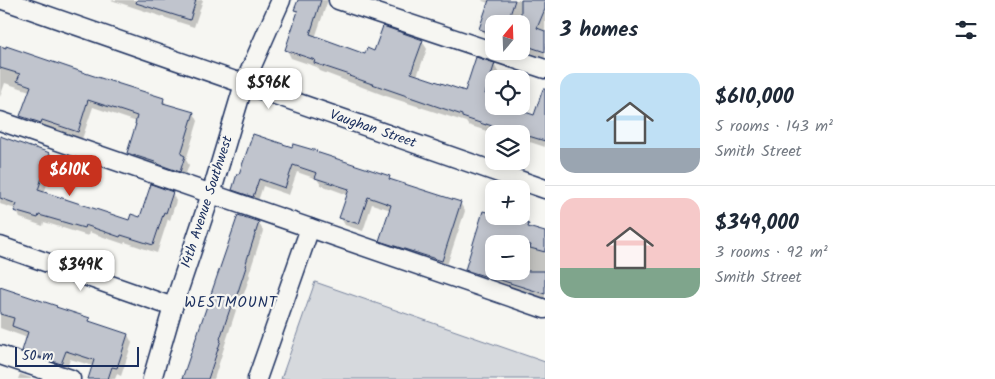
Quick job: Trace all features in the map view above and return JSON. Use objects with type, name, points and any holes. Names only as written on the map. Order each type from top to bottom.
[{"type":"street","name":"Vaughan Street","points":[[3,0],[545,189]]},
{"type":"street","name":"14th Avenue Southwest","points":[[152,379],[244,84],[281,0]]},
{"type":"street","points":[[338,0],[545,69]]},
{"type":"street","points":[[0,121],[545,309]]},
{"type":"street","points":[[257,379],[310,228]]},
{"type":"street","points":[[0,246],[173,307]]},
{"type":"street","points":[[0,355],[71,379]]},
{"type":"shaded area","points":[[315,282],[545,362],[545,379],[281,379]]},
{"type":"building","points":[[137,0],[196,0],[190,20],[136,3]]},
{"type":"building","points":[[298,0],[321,0],[310,34],[365,54],[367,48],[374,51],[383,26],[423,40],[411,73],[465,91],[476,57],[495,63],[493,70],[485,70],[485,115],[534,115],[543,89],[545,89],[545,141],[530,136],[530,125],[486,125],[314,63],[315,60],[285,50],[298,11],[294,10]]},
{"type":"building","points":[[489,0],[515,0],[510,15],[485,15],[485,31],[479,29]]},
{"type":"building","points":[[521,0],[545,0],[545,9],[537,28],[545,31],[545,52],[530,47],[530,15],[521,15]]},
{"type":"building","points":[[0,46],[6,48],[6,46],[164,98],[163,103],[194,112],[181,154],[185,156],[180,172],[127,153],[137,116],[88,100],[78,132],[42,120],[41,123],[20,116],[31,86],[17,81],[20,74],[0,68]]},
{"type":"building","points":[[253,134],[292,147],[293,144],[317,151],[390,176],[389,179],[461,202],[442,261],[379,241],[391,205],[368,197],[359,224],[339,218],[349,189],[315,178],[317,173],[293,165],[285,188],[259,179],[253,197],[232,190]]},
{"type":"building","points":[[0,136],[50,153],[38,190],[129,220],[131,214],[140,217],[151,184],[173,192],[153,245],[121,235],[120,237],[85,225],[84,228],[39,215],[38,218],[14,211],[17,204],[0,198]]},
{"type":"building","points":[[483,211],[485,212],[485,225],[529,225],[528,227],[545,232],[545,252],[530,248],[530,235],[485,235],[485,276],[465,270]]},
{"type":"building","points":[[238,215],[259,222],[235,301],[233,300],[208,379],[182,379]]},
{"type":"building","points":[[530,271],[545,271],[545,294],[500,280],[530,280]]},
{"type":"building","points":[[0,287],[90,318],[89,321],[128,334],[117,368],[112,367],[108,379],[88,379],[94,360],[66,351],[61,364],[22,351],[28,332],[12,326],[14,318],[0,314]]},
{"type":"district","name":"WESTMOUNT","points":[[231,303]]}]
